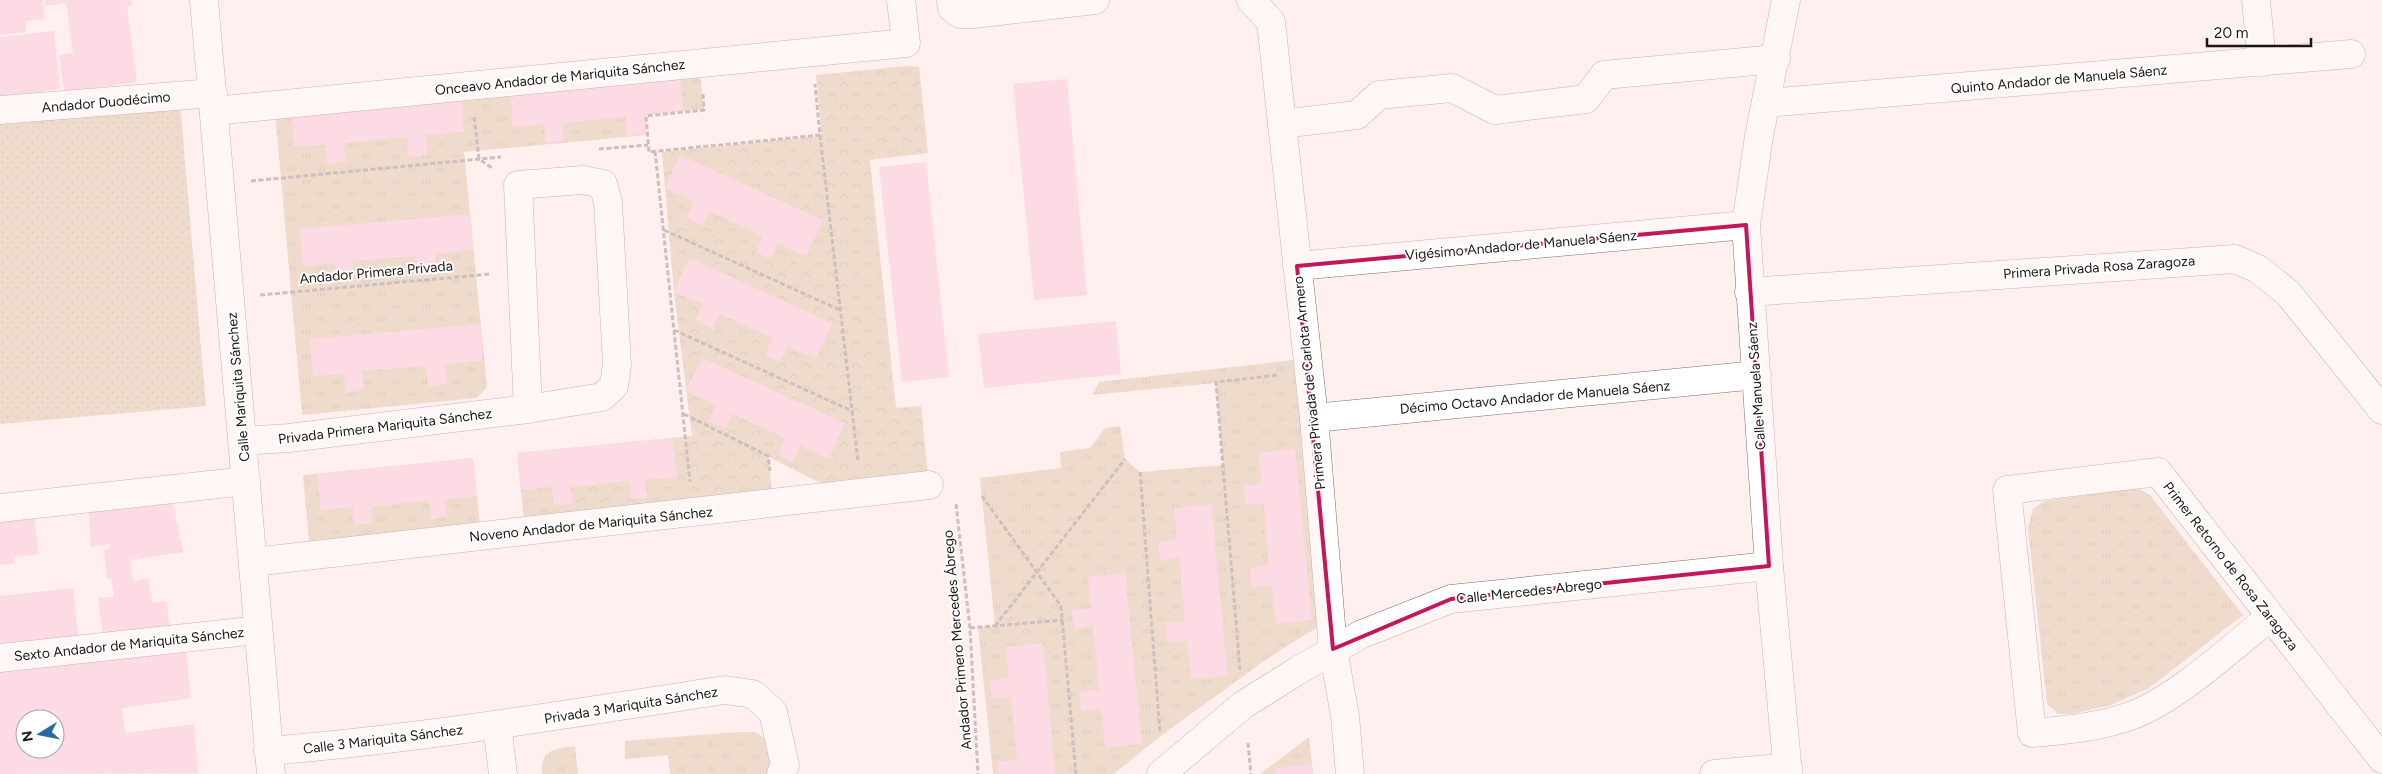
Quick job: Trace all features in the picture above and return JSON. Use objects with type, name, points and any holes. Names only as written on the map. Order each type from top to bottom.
[{"type":"street","name":"Calle Mariquita Sánchez","points":[[204,0],[270,763]]},
{"type":"street","name":"Onceavo Andador de Mariquita Sánchez","points":[[214,102],[470,85],[906,43],[901,0]]},
{"type":"street","points":[[952,0],[952,8],[960,14],[973,14],[1095,0]]},
{"type":"street","name":"Primera Privada de Carlota Armero","points":[[1251,0],[1270,22],[1314,418],[1333,649],[1345,716],[1350,774]]},
{"type":"street","name":"Calle Manuela Sáenz","points":[[1786,0],[1751,180],[1746,225],[1749,292],[1757,375],[1769,566],[1788,771]]},
{"type":"street","points":[[2256,0],[2262,62]]},
{"type":"street","name":"Quinto Andador de Manuela Sáenz","points":[[1766,104],[2351,54]]},
{"type":"street","points":[[1282,124],[1357,115],[1379,95],[1452,88],[1495,110],[1586,99],[1604,75],[1776,59]]},
{"type":"street","name":"Andador Duodécimo","points":[[0,110],[214,102]]},
{"type":"street","name":"Privada Primera Mariquita Sánchez","points":[[243,440],[289,438],[528,409],[602,397],[614,386],[617,364],[608,202],[603,184],[583,180],[518,185]]},
{"type":"street","points":[[518,185],[528,409]]},
{"type":"street","name":"Vigésimo Andador de Manuela Sáenz","points":[[1297,266],[1746,225]]},
{"type":"street","name":"Primera Privada Rosa Zaragoza","points":[[1749,292],[2235,258],[2258,269],[2288,293],[2382,410]]},
{"type":"street","name":"Décimo Octavo Andador de Manuela Sáenz","points":[[1314,418],[1757,375]]},
{"type":"street","name":"Primer Retorno de Rosa Zaragoza","points":[[2270,617],[2169,697],[2134,714],[2098,725],[2032,734],[2007,490],[2158,472],[2382,759]]},
{"type":"street","points":[[0,508],[246,481]]},
{"type":"street","name":"Noveno Andador de Mariquita Sánchez","points":[[253,562],[929,486]]},
{"type":"street","name":"Calle Mercedes Abrego","points":[[1162,773],[1243,705],[1333,649],[1402,617],[1451,599],[1769,566]]},
{"type":"street","name":"Sexto Andador de Mariquita Sánchez","points":[[0,658],[258,630]]},
{"type":"street","name":"Privada 3 Mariquita Sánchez","points":[[497,725],[725,690],[753,694],[773,712],[784,765],[781,774]]},
{"type":"street","points":[[497,725],[503,774]]},
{"type":"street","name":"Calle 3 Mariquita Sánchez","points":[[270,763],[344,745],[497,725]]},
{"type":"street","points":[[1714,774],[1788,771]]},
{"type":"path","points":[[700,63],[704,110],[646,116],[649,152],[820,135]]},
{"type":"path","points":[[814,81],[861,493]]},
{"type":"path","points":[[470,85],[479,159],[518,185]]},
{"type":"path","points":[[592,150],[648,145]]},
{"type":"path","points":[[655,151],[693,512]]},
{"type":"path","points":[[220,185],[507,157]]},
{"type":"path","points":[[663,230],[841,311]]},
{"type":"path","name":"Andador Primera Privada","points":[[230,298],[523,271]]},
{"type":"path","points":[[674,330],[852,411]]},
{"type":"path","points":[[1243,705],[1216,382],[1309,372]]},
{"type":"path","points":[[683,414],[768,456],[774,503]]},
{"type":"path","points":[[995,626],[1124,459]]},
{"type":"path","points":[[1140,472],[1162,773]]},
{"type":"path","points":[[982,496],[1061,606],[1076,774]]},
{"type":"path","name":"Andador Primero Mercedes Ábrego","points":[[956,504],[970,628],[978,774]]},
{"type":"path","points":[[970,628],[1063,620]]},
{"type":"highlighted area","points":[[1746,225],[1769,566],[1451,599],[1333,649],[1297,266]]},
{"type":"green space","points":[[908,66],[919,67],[928,153],[870,160],[896,408],[921,406],[928,476],[832,489],[769,457],[772,493],[524,520],[517,453],[692,436],[674,292],[662,152],[822,136],[816,75]]},
{"type":"green space","points":[[700,74],[704,109],[645,115],[647,135],[464,152],[487,387],[477,398],[302,415],[275,112]]},
{"type":"green space","points":[[180,102],[206,406],[0,424],[0,118]]},
{"type":"green space","points":[[1293,360],[1324,623],[1267,659],[1162,735],[1114,774],[993,774],[978,628],[995,626],[980,478],[1061,468],[1060,452],[1090,448],[1105,428],[1120,426],[1125,459],[1140,472],[1223,465],[1216,383],[1092,395],[1099,382]]},
{"type":"green space","points":[[473,458],[480,525],[309,542],[303,475]]},
{"type":"green space","points":[[2137,488],[2150,495],[2243,615],[2149,688],[2111,705],[2072,714],[2058,714],[2047,704],[2028,528],[2033,509],[2044,501]]},
{"type":"green space","points":[[754,732],[766,739],[771,756],[772,774],[670,774],[668,755],[625,759],[625,741]]},
{"type":"green space","points":[[1309,737],[1313,774],[1260,774]]},
{"type":"green space","points":[[575,746],[578,774],[542,774],[542,766],[546,755],[561,748]]},
{"type":"building","points":[[0,0],[43,0],[44,19],[25,21],[26,32],[0,35]]},
{"type":"building","points":[[45,0],[132,0],[132,5],[127,6],[137,82],[64,92],[59,55],[73,53],[66,3],[46,6]]},
{"type":"building","points":[[54,31],[60,89],[0,97],[0,37]]},
{"type":"building","points":[[680,76],[683,110],[644,114],[646,134],[627,136],[626,117],[563,123],[564,141],[546,143],[544,124],[513,127],[510,91]]},
{"type":"building","points":[[1067,79],[1087,295],[1034,300],[1013,84]]},
{"type":"building","points":[[461,95],[464,132],[426,135],[428,155],[408,157],[407,137],[344,143],[345,162],[327,164],[325,145],[294,147],[291,110]]},
{"type":"building","points":[[680,155],[823,220],[806,256],[777,243],[770,259],[756,252],[763,236],[710,211],[703,226],[686,218],[694,202],[665,188]]},
{"type":"building","points":[[926,162],[949,377],[902,382],[879,167]]},
{"type":"building","points":[[471,214],[473,250],[435,254],[437,274],[418,276],[416,256],[353,261],[354,280],[336,282],[335,263],[303,266],[299,229]]},
{"type":"building","points":[[689,258],[832,323],[816,359],[787,346],[780,362],[765,355],[773,338],[719,314],[713,329],[696,321],[703,304],[674,292]]},
{"type":"building","points":[[1116,321],[1121,374],[984,388],[978,334]]},
{"type":"building","points":[[480,324],[483,361],[445,364],[447,384],[428,386],[426,366],[362,371],[364,390],[346,393],[344,374],[313,376],[310,339]]},
{"type":"building","points":[[702,358],[845,423],[829,459],[800,445],[793,462],[778,455],[785,438],[732,414],[726,429],[709,421],[716,404],[686,391]]},
{"type":"building","points":[[672,438],[677,477],[645,480],[647,498],[631,499],[629,481],[571,487],[573,504],[554,505],[552,487],[521,490],[517,453]]},
{"type":"building","points":[[1295,449],[1312,620],[1276,624],[1272,586],[1252,587],[1250,568],[1269,566],[1264,503],[1245,505],[1243,486],[1261,484],[1258,453]]},
{"type":"building","points":[[473,458],[477,496],[445,500],[447,517],[431,519],[429,500],[371,507],[373,523],[354,525],[353,507],[321,510],[317,474]]},
{"type":"building","points":[[172,499],[183,552],[130,560],[133,581],[149,578],[152,603],[166,601],[170,626],[103,635],[98,598],[114,597],[111,578],[107,579],[104,550],[110,549],[110,544],[91,547],[88,506]]},
{"type":"building","points":[[1211,504],[1228,676],[1191,679],[1187,641],[1167,643],[1166,624],[1185,621],[1179,558],[1160,560],[1158,542],[1177,539],[1174,508]]},
{"type":"building","points":[[33,511],[39,554],[14,557],[15,563],[0,565],[0,515]]},
{"type":"building","points":[[1125,573],[1142,744],[1105,748],[1101,709],[1081,711],[1080,692],[1099,690],[1093,626],[1074,629],[1072,610],[1091,608],[1088,577]]},
{"type":"building","points":[[73,588],[79,641],[0,650],[0,596]]},
{"type":"building","points":[[1043,643],[1055,774],[999,774],[998,762],[1017,760],[1011,697],[992,699],[990,680],[1009,678],[1006,647]]},
{"type":"building","points":[[186,650],[191,698],[122,708],[125,733],[194,724],[198,773],[0,774],[0,671]]},
{"type":"building","points":[[1312,764],[1313,774],[1276,774],[1275,768]]}]
